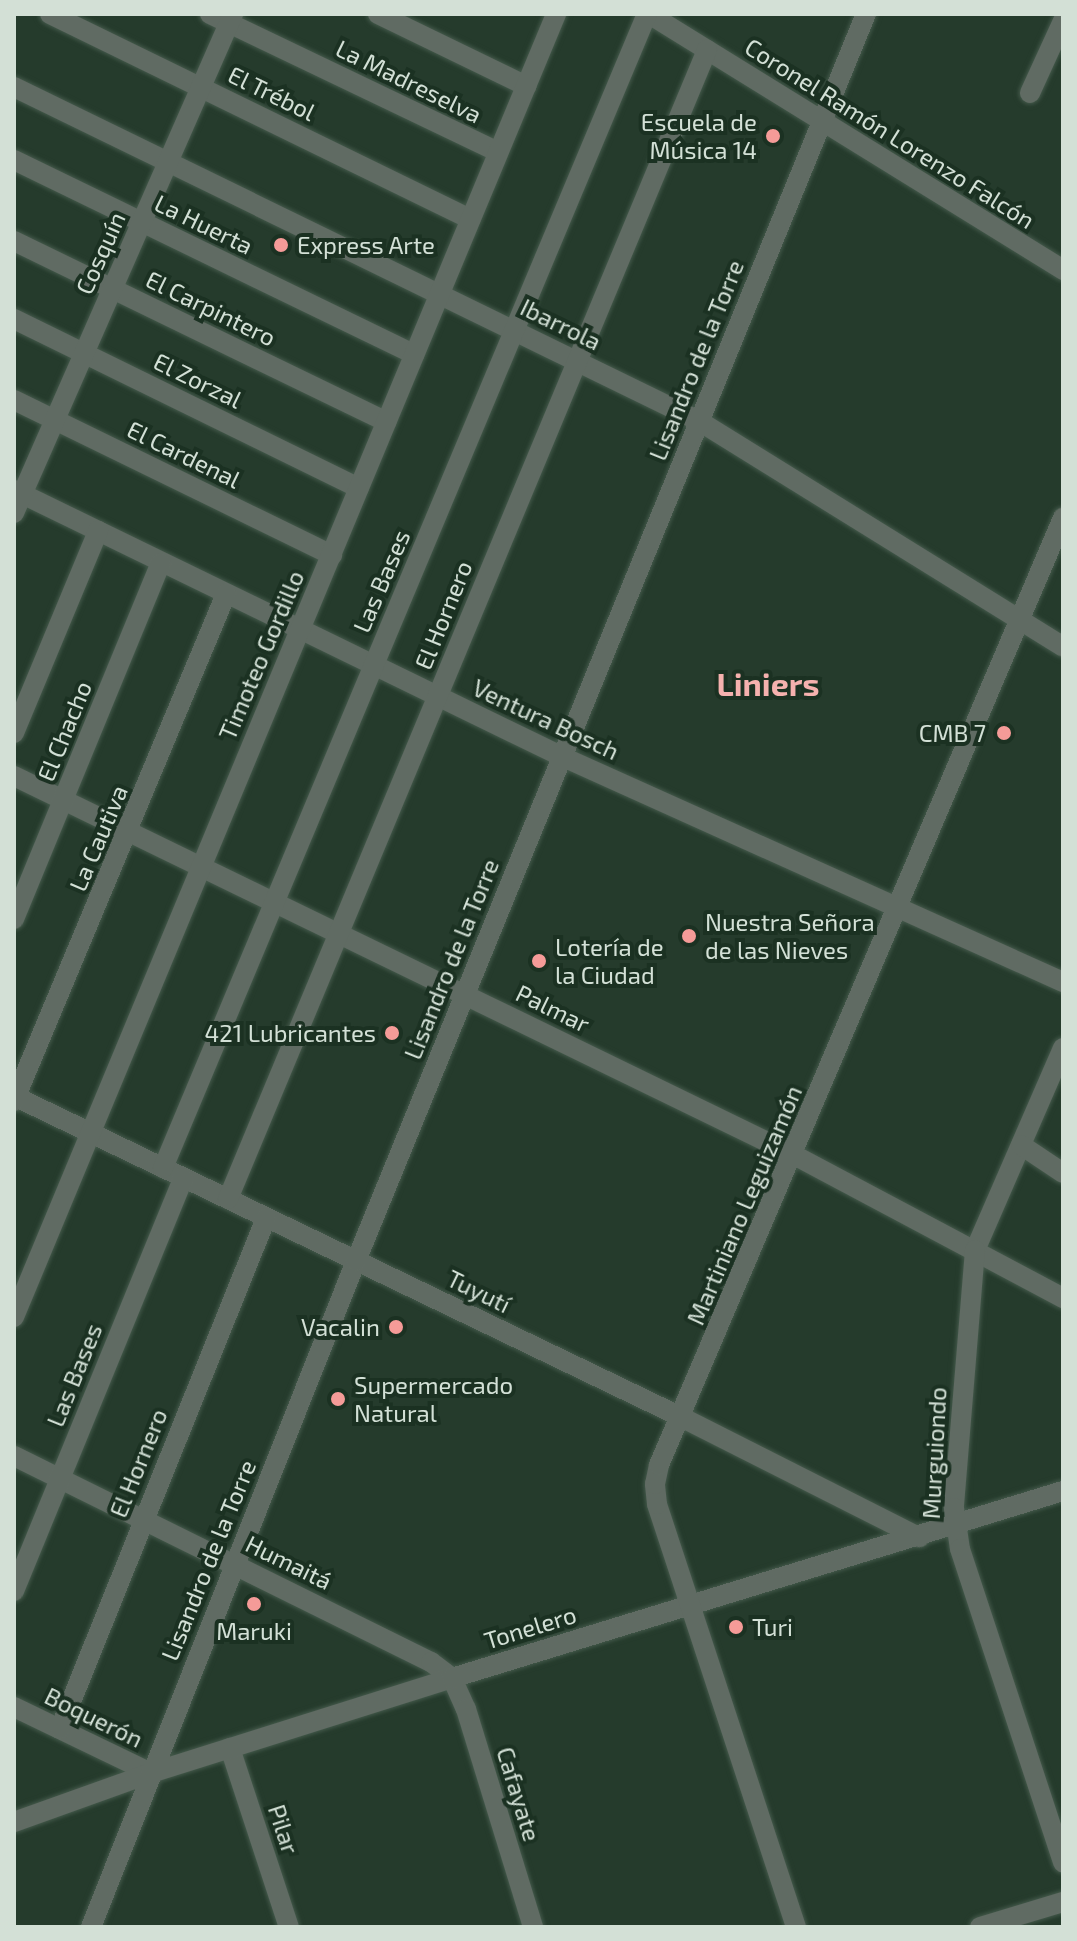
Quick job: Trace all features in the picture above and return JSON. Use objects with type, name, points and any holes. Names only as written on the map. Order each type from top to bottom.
[{"type":"street","name":"El Trébol","points":[[50,14],[471,219]]},
{"type":"street","points":[[378,14],[526,86]]},
{"type":"street","name":"Coronel Ramón Lorenzo Falcón","points":[[648,14],[1063,270]]},
{"type":"street","name":"Las Bases","points":[[163,1168],[513,329],[648,14]]},
{"type":"street","name":"Lisandro de la Torre","points":[[91,1927],[356,1261],[866,14]]},
{"type":"street","name":"Timoteo Gordillo","points":[[14,1317],[526,86],[550,16]]},
{"type":"street","name":"Cosquín","points":[[14,513],[18,492],[55,420],[202,88],[224,17]]},
{"type":"street","name":"La Madreselva","points":[[224,17],[498,152]]},
{"type":"street","points":[[1030,93],[1063,21]]},
{"type":"street","name":"El Hornero","points":[[228,1199],[707,50]]},
{"type":"street","name":"Ibarrola","points":[[14,87],[699,421],[1063,647]]},
{"type":"street","name":"La Huerta","points":[[14,160],[414,354]]},
{"type":"street","name":"El Carpintero","points":[[14,241],[386,422]]},
{"type":"street","name":"El Zorzal","points":[[14,319],[359,488]]},
{"type":"street","name":"El Cardenal","points":[[14,400],[332,555]]},
{"type":"street","name":"Ventura Bosch","points":[[18,492],[563,757],[1063,982]]},
{"type":"street","name":"Martiniano Leguizamón","points":[[796,1927],[657,1504],[655,1484],[1063,518]]},
{"type":"street","points":[[14,733],[98,531]]},
{"type":"street","name":"El Chacho","points":[[14,919],[161,563]]},
{"type":"street","name":"La Cautiva","points":[[15,1098],[129,832],[226,594]]},
{"type":"street","name":"Palmar","points":[[14,776],[794,1155],[1063,1298]]},
{"type":"street","name":"Murguiondo","points":[[1063,1048],[975,1250],[955,1525],[1063,1863]]},
{"type":"street","name":"Tuyutí","points":[[15,1098],[681,1417],[919,1537]]},
{"type":"street","points":[[1021,1145],[1063,1173]]},
{"type":"street","name":"Las Bases","points":[[14,1591],[183,1178]]},
{"type":"street","name":"El Hornero","points":[[60,1729],[266,1218]]},
{"type":"street","name":"Humaitá","points":[[14,1456],[431,1662],[452,1678]]},
{"type":"street","name":"Tonelero","points":[[14,1822],[230,1748],[1063,1491]]},
{"type":"street","name":"Cafayate","points":[[452,1678],[463,1700],[533,1927]]},
{"type":"street","name":"Boquerón","points":[[14,1707],[151,1773]]},
{"type":"street","name":"Pilar","points":[[230,1748],[289,1927]]},
{"type":"street","points":[[980,1927],[1063,1902]]},
{"type":"place","name":"Escuela de Música 14","points":[[773,136]]},
{"type":"place","name":"Express Arte","points":[[281,245]]},
{"type":"place","name":"CMB 7","points":[[1004,733]]},
{"type":"place","name":"Nuestra Señora de las Nieves","points":[[689,936]]},
{"type":"place","name":"Lotería de la Ciudad","points":[[539,961]]},
{"type":"place","name":"421 Lubricantes","points":[[392,1033]]},
{"type":"place","name":"Vacalin","points":[[396,1327]]},
{"type":"place","name":"Supermercado Natural","points":[[338,1399]]},
{"type":"place","name":"Maruki","points":[[254,1604]]},
{"type":"place","name":"Turi","points":[[736,1627]]},
{"type":"district","name":"Liniers","points":[[768,683]]}]
